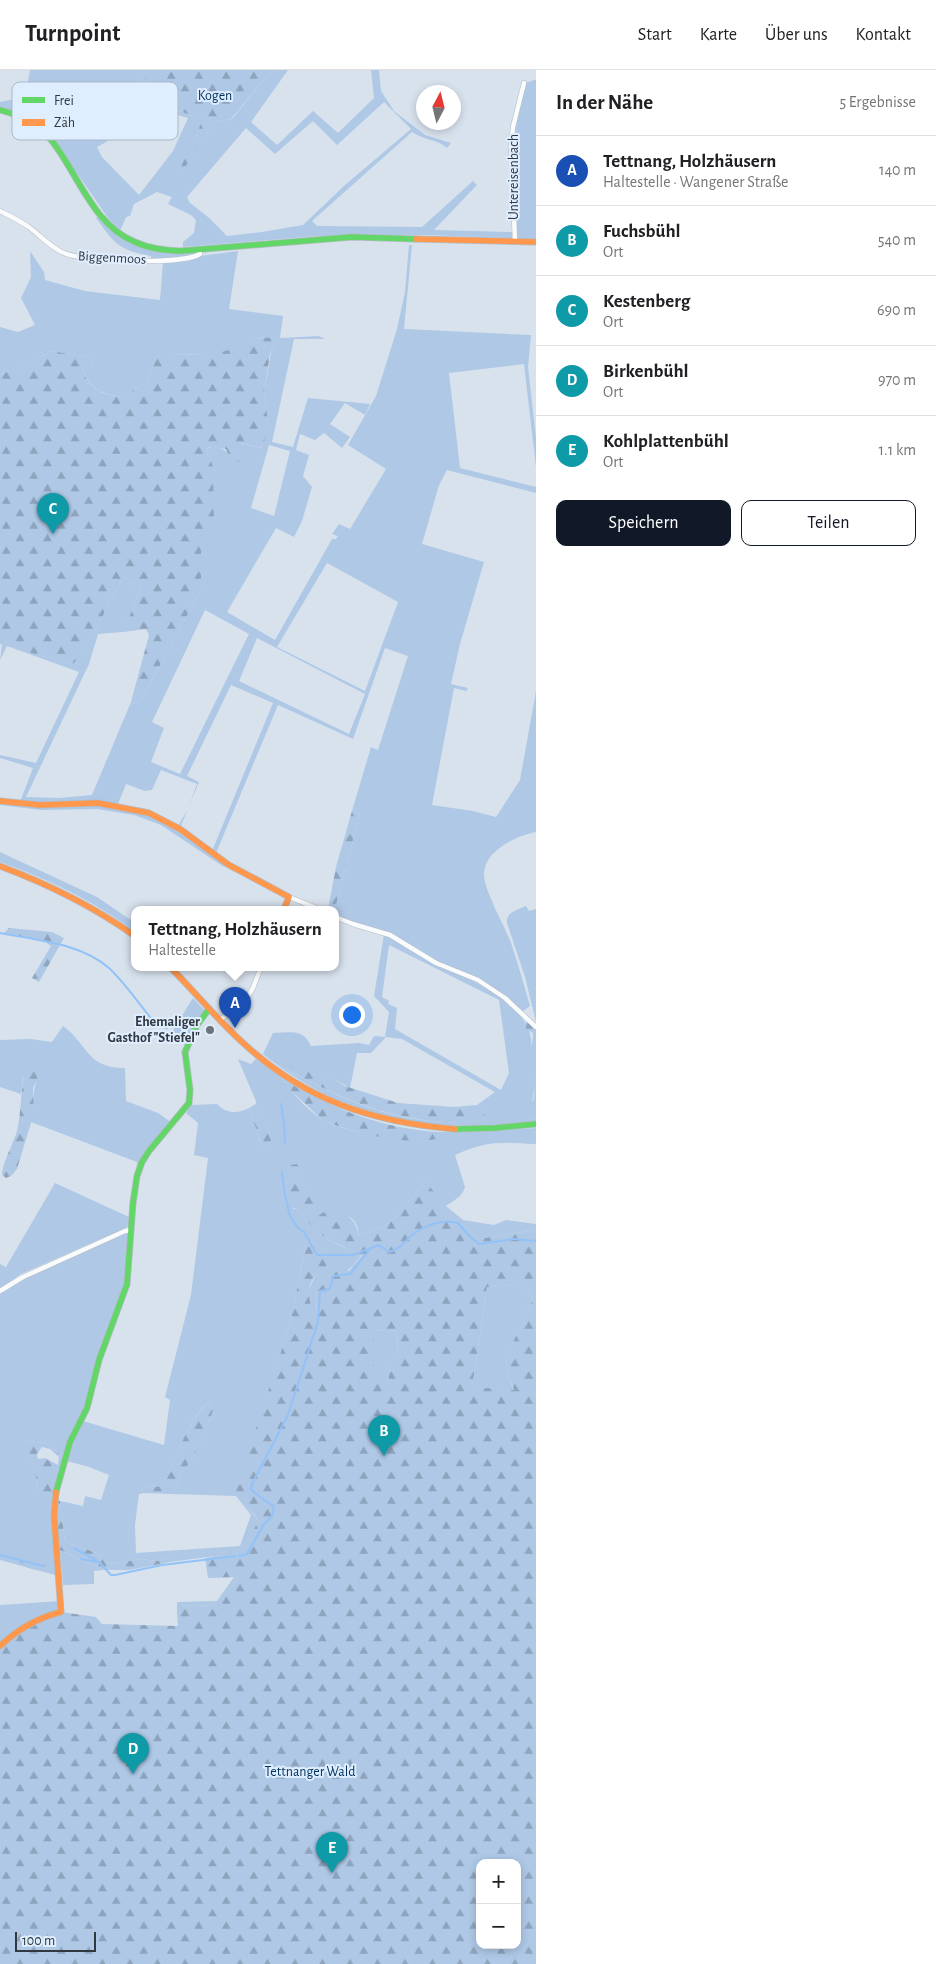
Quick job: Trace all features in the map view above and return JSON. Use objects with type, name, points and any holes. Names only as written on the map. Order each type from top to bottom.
[{"type":"main road","points":[[0,110],[12,114]]},
{"type":"main road","points":[[50,140],[106,220],[122,236],[135,244],[155,250],[199,249],[352,237],[536,242]]},
{"type":"main road","points":[[0,801],[40,805],[85,802],[137,810],[160,818],[229,865],[289,897],[285,906]]},
{"type":"main road","points":[[0,866],[62,891],[131,933]]},
{"type":"main road","points":[[174,971],[251,1050],[290,1079],[329,1100],[370,1116],[414,1126],[444,1129],[489,1129],[536,1124]]},
{"type":"main road","points":[[0,1646],[12,1634],[26,1625],[61,1612],[54,1499],[70,1442],[87,1408],[99,1360],[127,1284],[135,1186],[142,1162],[189,1103],[190,1095],[184,1052],[194,1030],[209,1009]]},
{"type":"street","name":"Untereisenbach","points":[[515,242],[511,145],[513,127],[524,84]]},
{"type":"street","name":"Biggenmoos","points":[[0,211],[29,226],[60,252],[79,258],[173,261],[195,257],[200,254],[199,249]]},
{"type":"street","points":[[289,897],[312,906]]},
{"type":"street","points":[[339,918],[390,935],[436,963],[478,980],[505,998],[536,1027]]},
{"type":"street","points":[[220,1020],[245,1000],[253,988],[259,971]]},
{"type":"street","points":[[0,1291],[23,1277],[130,1230]]},
{"type":"green space","points":[[30,70],[165,70],[165,82],[151,82],[146,78],[141,82],[28,82]]},
{"type":"green space","name":"Kogen","points":[[165,70],[274,70],[231,119],[215,122],[179,176],[187,146],[197,136],[200,125],[204,120],[178,110],[178,82],[165,82]]},
{"type":"green space","points":[[274,70],[288,70],[251,122],[277,145],[313,111],[338,133],[374,98],[371,70],[379,70],[381,91],[394,111],[416,130],[425,135],[451,143],[447,148],[412,132],[312,221],[317,226],[422,227],[473,181],[477,185],[434,230],[512,232],[512,238],[423,235],[318,236],[183,247],[183,242],[194,233],[196,220],[191,215],[168,204],[172,197],[157,192],[134,204],[130,216],[126,217],[120,231],[108,218],[54,140],[109,140],[97,147],[102,157],[139,195],[173,151],[188,118],[178,115],[178,110],[205,120],[180,174],[215,122],[232,119]],"holes":[[[384,102],[411,129],[345,185],[303,225],[227,236],[208,217],[190,203],[187,197],[246,128],[275,154],[313,121],[337,145]]]},
{"type":"green space","name":"Kogen","points":[[146,78],[152,82],[141,82]]},
{"type":"green space","points":[[536,80],[536,239],[519,239],[517,237],[515,218],[514,168],[516,126],[526,83]]},
{"type":"green space","points":[[12,100],[12,110],[0,107],[0,102]]},
{"type":"green space","points":[[99,216],[110,228],[131,244],[155,251],[197,252],[197,254],[180,258],[151,258],[151,256],[131,251],[113,240],[96,218]]},
{"type":"green space","points":[[409,245],[412,245],[404,329],[531,335],[528,367],[536,438],[536,467],[524,364],[449,373],[460,468],[536,487],[536,493],[447,470],[439,485],[422,544],[484,562],[460,644],[451,684],[468,688],[466,691],[454,688],[432,805],[473,811],[496,817],[520,780],[536,691],[536,832],[512,840],[497,850],[490,857],[484,872],[484,879],[494,907],[511,943],[530,1006],[523,1011],[493,987],[429,958],[393,934],[355,923],[339,916],[339,906],[336,906],[360,813],[352,811],[371,747],[378,750],[408,656],[385,648],[353,739],[278,705],[216,853],[212,851],[273,703],[231,685],[187,776],[199,782],[189,806],[197,784],[161,770],[152,790],[145,791],[126,784],[118,804],[20,802],[33,768],[0,758],[0,755],[36,763],[79,672],[7,646],[0,660],[2,644],[70,664],[73,663],[94,633],[123,577],[141,588],[123,632],[98,634],[89,664],[26,797],[59,798],[92,795],[131,702],[139,704],[201,590],[201,541],[213,466],[206,449],[211,447],[220,448],[239,462],[240,443],[262,448],[268,420],[264,393],[271,353],[277,338],[254,337],[241,347],[217,355],[157,354],[147,383],[121,397],[102,392],[89,382],[82,369],[93,365],[90,357],[51,351],[28,365],[0,374],[0,327],[18,332],[35,325],[21,298],[31,277],[30,251],[44,272],[45,280],[85,291],[160,300],[163,262],[187,261],[200,256],[238,251],[229,309],[283,316],[280,338],[319,336],[325,339],[294,339],[272,442],[293,447],[308,398],[370,404],[365,415],[345,403],[330,424],[350,437],[342,448],[324,433],[315,440],[300,434],[296,450],[309,455],[303,476],[312,487],[302,521],[294,537],[276,528],[227,612],[275,640],[332,539],[336,539],[338,536],[332,534],[339,524],[350,529],[386,469],[348,445],[376,396],[397,329],[405,292]],"holes":[[[269,445],[290,451],[274,516],[251,508]],[[327,563],[398,602],[365,691],[277,647]],[[205,610],[249,634],[180,774],[151,762],[164,728],[152,722]],[[257,638],[365,694],[349,734],[239,681]]]},
{"type":"green space","points":[[254,337],[278,338],[270,354],[264,393],[268,420],[263,448],[241,443],[239,462],[231,461],[226,449],[210,447],[206,449],[213,466],[214,527],[201,541],[201,590],[139,704],[131,702],[149,635],[146,629],[123,632],[141,588],[123,577],[94,633],[74,663],[70,664],[0,644],[0,374],[28,365],[51,351],[90,357],[93,365],[82,369],[89,382],[97,390],[121,397],[147,383],[157,354],[208,354],[231,349]]},
{"type":"green space","points":[[0,802],[96,805],[135,811],[163,821],[228,866],[224,867],[161,825],[134,815],[97,809],[41,810],[0,805]]},
{"type":"green space","points":[[187,810],[180,828],[178,826]]},
{"type":"green space","points":[[352,811],[360,813],[336,906],[329,906],[336,867]]},
{"type":"green space","points":[[0,852],[97,897],[131,920],[131,929],[104,910],[70,892],[0,862]]},
{"type":"green space","points":[[526,906],[529,911],[536,909],[536,1022],[525,977],[507,923],[510,914]]},
{"type":"green space","points":[[9,928],[52,932],[64,938],[39,982],[32,978],[51,946],[44,941],[4,933]]},
{"type":"green space","points":[[384,934],[420,956],[470,979],[506,1002],[520,1015],[529,1030],[531,1047],[535,1055],[533,1075],[535,1082],[530,1119],[536,1118],[536,1121],[461,1126],[392,1118],[359,1109],[327,1095],[295,1077],[263,1054],[273,1033],[290,1032],[300,1034],[308,1040],[311,1046],[359,1043],[369,1045],[374,1036],[385,1037],[389,1012],[374,996]],"holes":[[[389,945],[499,1000],[509,1073],[501,1090],[395,1029],[397,1008],[388,1004],[389,1001],[382,997]],[[386,1037],[402,1039],[495,1092],[477,1105],[483,1108],[485,1113],[483,1120],[439,1122],[395,1115],[332,1093],[280,1064],[330,1080],[336,1080],[350,1088],[357,1053],[371,1053]]]},
{"type":"green space","points":[[193,998],[207,1013],[190,1037],[172,1032]]},
{"type":"green space","points":[[526,1019],[536,1029],[536,1118],[530,1119],[528,1111],[534,1094],[531,1047],[533,1033],[526,1029]]},
{"type":"green space","points":[[63,1026],[89,1054],[102,1064],[125,1068],[126,1101],[158,1113],[172,1123],[136,1174],[137,1162],[31,1122],[34,1090],[37,1080],[23,1077],[21,1094],[0,1087],[0,1040],[31,1039],[52,1042]]},
{"type":"green space","points":[[238,1059],[251,1064],[256,1059],[286,1081],[283,1082],[319,1118],[349,1130],[397,1139],[427,1140],[438,1139],[439,1132],[482,1132],[536,1128],[536,1144],[486,1144],[455,1155],[465,1187],[460,1196],[446,1206],[463,1220],[494,1225],[506,1220],[536,1224],[536,1230],[478,1239],[465,1226],[432,1210],[425,1181],[400,1214],[382,1228],[359,1236],[356,1224],[349,1217],[338,1215],[315,1219],[308,1211],[316,1205],[295,1173],[297,1164],[291,1181],[281,1182],[283,1198],[291,1198],[293,1209],[299,1209],[305,1219],[326,1238],[342,1247],[362,1254],[352,1267],[329,1285],[315,1293],[317,1310],[314,1315],[309,1301],[309,1292],[324,1251],[307,1239],[290,1324],[236,1493],[259,1521],[238,1553],[170,1562],[170,1558],[156,1561],[140,1559],[110,1564],[104,1561],[97,1553],[65,1542],[60,1501],[83,1506],[85,1496],[101,1500],[109,1475],[67,1461],[69,1448],[83,1421],[164,1445],[170,1400],[165,1397],[191,1295],[208,1158],[194,1155],[198,1123],[186,1113],[191,1105],[217,1104],[225,1110],[232,1112],[249,1108],[262,1146],[267,1146],[272,1139]],"holes":[[[209,1402],[213,1411],[195,1454],[181,1475],[173,1494],[236,1496],[251,1515],[240,1546],[136,1553],[135,1525],[139,1494],[143,1494],[141,1493],[142,1490],[151,1485],[157,1487],[165,1483],[184,1439],[196,1417]]]},
{"type":"green space","points":[[31,1064],[37,1072],[37,1080],[33,1088],[34,1113],[17,1169],[11,1176],[6,1178],[2,1175],[2,1170],[17,1131],[26,1066]]},
{"type":"green space","points":[[279,1064],[286,1064],[330,1080],[336,1080],[345,1086],[398,1103],[454,1107],[477,1105],[483,1108],[485,1113],[483,1120],[461,1122],[439,1122],[395,1115],[374,1109],[332,1092]]},
{"type":"green space","points":[[286,1081],[322,1100],[359,1116],[398,1127],[439,1132],[438,1139],[410,1141],[381,1137],[353,1131],[326,1122],[282,1082]]},
{"type":"green space","points":[[257,1103],[272,1139],[267,1146],[262,1146],[249,1108]]},
{"type":"green space","name":"Tettnanger Wald","points":[[297,1164],[300,1169],[295,1173],[317,1205],[308,1211],[315,1218],[324,1212],[332,1214],[336,1211],[352,1220],[359,1236],[382,1228],[400,1214],[425,1181],[439,1198],[433,1210],[465,1226],[478,1239],[536,1230],[536,1964],[0,1964],[0,1647],[12,1634],[61,1612],[96,1617],[102,1624],[178,1626],[177,1612],[179,1606],[215,1604],[226,1596],[231,1588],[237,1577],[208,1578],[205,1558],[238,1552],[259,1521],[235,1493],[290,1324],[307,1239],[324,1251],[332,1262],[318,1272],[311,1284],[309,1298],[314,1314],[317,1310],[315,1293],[325,1283],[329,1285],[328,1276],[331,1271],[349,1271],[362,1255],[326,1238],[313,1227],[299,1209],[291,1208],[291,1198],[283,1198],[281,1182],[291,1181],[284,1166]],"holes":[[[525,1284],[533,1300],[507,1355],[506,1371],[514,1390],[472,1387],[487,1287]],[[374,1330],[398,1332],[397,1354],[390,1363],[388,1384],[374,1384]]]},
{"type":"green space","points":[[55,1183],[129,1217],[129,1223],[126,1228],[21,1274],[0,1289],[0,1264],[6,1267]]},
{"type":"green space","points":[[126,1233],[129,1236],[127,1279],[85,1410],[66,1461],[44,1443],[25,1442],[35,1471],[38,1489],[53,1496],[59,1576],[0,1560],[0,1293],[24,1278]]},
{"type":"green space","points":[[525,1284],[533,1300],[507,1356],[506,1371],[514,1391],[472,1387],[487,1287]]},
{"type":"green space","points":[[373,1330],[398,1332],[397,1355],[390,1363],[388,1385],[374,1384]]},
{"type":"green space","points":[[209,1402],[213,1411],[195,1454],[181,1475],[173,1494],[141,1493],[142,1490],[151,1485],[157,1487],[165,1483],[189,1428]]},
{"type":"green space","points":[[24,1442],[47,1444],[64,1459],[56,1500],[60,1501],[65,1542],[97,1553],[104,1561],[110,1564],[140,1559],[156,1561],[170,1558],[170,1562],[130,1570],[103,1570],[56,1548],[53,1496],[43,1494],[38,1489],[35,1471]],"holes":[[[42,1447],[50,1449],[59,1457],[58,1465],[45,1458],[38,1459],[37,1454]]]},
{"type":"green space","points":[[60,1550],[103,1570],[94,1571],[94,1584],[63,1585]]},
{"type":"green space","points":[[27,1555],[43,1560],[45,1567],[41,1571],[28,1568],[17,1559]]},
{"type":"green space","points":[[234,1577],[237,1577],[221,1601],[209,1605],[180,1606],[177,1612],[177,1602],[217,1601]]},
{"type":"green space","points":[[61,1601],[61,1612],[0,1646],[0,1605]]},
{"type":"waterway","points":[[0,933],[57,944],[85,953],[109,968],[154,1022],[167,1028]]},
{"type":"waterway","points":[[281,1104],[285,1143]]},
{"type":"waterway","points":[[282,1172],[290,1216],[298,1228],[304,1232],[317,1255],[353,1255],[379,1245],[389,1252],[399,1247],[421,1229],[439,1222],[458,1223],[479,1244],[514,1239],[536,1241]]},
{"type":"waterway","points":[[239,1556],[247,1554],[264,1524],[272,1516],[274,1507],[253,1492],[251,1489],[252,1484],[288,1415],[318,1322],[320,1291],[330,1289],[333,1276],[350,1274],[370,1249]]},
{"type":"waterway","points":[[74,1548],[96,1560]]},
{"type":"waterway","points":[[0,1555],[43,1566]]},
{"type":"waterway","points":[[81,1559],[99,1562],[111,1575],[115,1575],[162,1565],[236,1556]]},
{"type":"traffic: fast","points":[[0,110],[12,114]]},
{"type":"traffic: fast","points":[[51,140],[88,198],[108,224],[120,234],[146,246],[180,251],[352,237],[416,239]]},
{"type":"traffic: fast","points":[[56,1492],[70,1442],[87,1408],[99,1360],[127,1284],[137,1176],[142,1162],[149,1151],[189,1103],[190,1090],[185,1052],[197,1025],[209,1009]]},
{"type":"traffic: fast","points":[[455,1129],[536,1124]]},
{"type":"traffic: slow","points":[[416,239],[536,242]]},
{"type":"traffic: slow","points":[[0,801],[40,805],[98,803],[149,813],[180,829],[229,865],[289,897],[285,906]]},
{"type":"traffic: slow","points":[[0,866],[70,896],[131,933]]},
{"type":"traffic: slow","points":[[174,971],[241,1041],[289,1079],[314,1093],[367,1114],[424,1126],[455,1129]]},
{"type":"traffic: slow","points":[[0,1646],[28,1625],[44,1617],[61,1612],[54,1515],[56,1492]]},
{"type":"place","name":"Kestenberg","points":[[53,534]]},
{"type":"place","name":"Tettnang, Holzhäusern","points":[[235,1028]]},
{"type":"place","name":"Ehemaliger Gasthof \"Stiefel\"","points":[[210,1030]]},
{"type":"place","name":"Fuchsbühl","points":[[384,1456]]},
{"type":"place","name":"Birkenbühl","points":[[133,1774]]},
{"type":"place","name":"Kohlplattenbühl","points":[[332,1873]]}]
